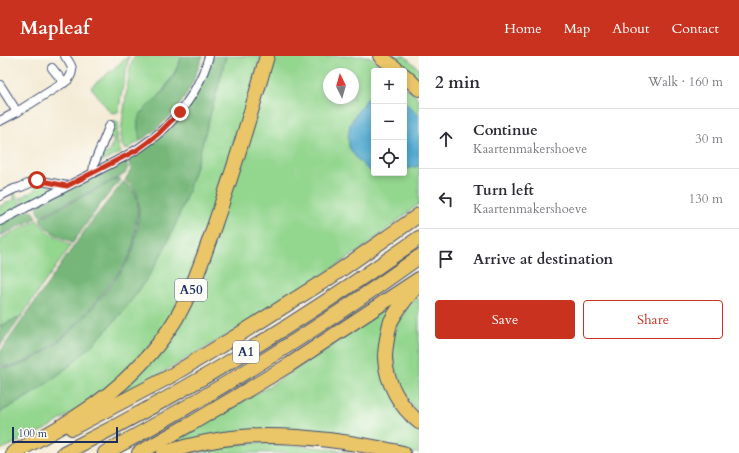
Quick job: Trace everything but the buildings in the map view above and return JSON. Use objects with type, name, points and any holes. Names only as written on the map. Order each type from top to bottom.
[{"type":"highway","name":"A50","points":[[14,453],[97,403],[134,371],[150,354],[173,323],[185,303],[205,255],[241,146],[267,56]]},
{"type":"highway","points":[[380,56],[395,68]]},
{"type":"highway","points":[[407,78],[419,88]]},
{"type":"highway","name":"A1","points":[[24,453],[167,378],[332,276],[419,215]]},
{"type":"highway","name":"A1","points":[[64,453],[122,423],[231,362],[324,303],[419,238]]},
{"type":"highway","name":"A1","points":[[105,453],[201,399],[312,331],[419,257]]},
{"type":"highway","name":"A1","points":[[139,453],[289,365],[419,279]]},
{"type":"highway","points":[[419,283],[400,306],[391,322],[386,341],[385,358],[391,384],[398,399],[419,422]]},
{"type":"highway","points":[[164,453],[188,445],[213,440],[264,436],[294,437],[331,441],[403,453]]},
{"type":"street","points":[[0,121],[18,112],[64,84],[73,73],[72,66],[66,56]]},
{"type":"street","points":[[0,221],[137,150],[148,142],[170,124],[180,112],[201,78],[210,56]]},
{"type":"street","points":[[52,68],[64,84]]},
{"type":"street","points":[[0,85],[18,112]]},
{"type":"street","points":[[93,173],[94,164],[110,125]]},
{"type":"street","points":[[0,196],[37,180],[67,186]]},
{"type":"green space","points":[[129,56],[119,111],[115,113],[110,112],[91,87]]},
{"type":"green space","points":[[134,56],[182,56],[168,83],[138,122],[140,141],[125,150],[122,145],[121,137],[122,124],[130,68]]},
{"type":"green space","points":[[182,56],[203,56],[191,86],[182,102],[171,115],[160,126],[140,141],[138,126],[139,117],[164,90],[173,76]]},
{"type":"green space","points":[[214,56],[226,56],[189,188],[163,251],[139,291],[109,327],[76,360],[39,389],[0,412],[0,367],[14,367],[23,364],[46,351],[67,335],[110,286],[127,262],[134,247],[139,207],[136,193],[125,180],[131,170],[128,159],[148,147],[167,131],[184,113],[198,93]]},
{"type":"green space","points":[[226,56],[261,56],[241,128],[192,269],[180,298],[166,325],[142,356],[96,397],[48,428],[0,450],[0,412],[39,389],[76,360],[93,344],[139,291],[163,251],[189,188]]},
{"type":"green space","points":[[270,56],[369,56],[385,68],[371,68],[371,98],[367,99],[349,147],[359,161],[371,170],[371,176],[407,176],[407,168],[419,166],[419,204],[365,247],[264,314],[103,407],[176,321]]},
{"type":"green space","points":[[385,56],[405,56],[419,69],[419,84],[407,74],[407,68],[400,68]]},
{"type":"green space","points":[[407,88],[419,99],[419,116],[407,104]]},
{"type":"green space","points":[[113,121],[118,122],[117,140],[121,153],[97,164],[102,152],[108,154],[114,140],[108,137]]},
{"type":"green space","points":[[124,160],[128,167],[125,174],[41,216],[38,212],[38,204]]},
{"type":"green space","points":[[117,179],[121,179],[72,244],[49,230],[42,222],[40,218]]},
{"type":"green space","points":[[37,182],[55,187],[56,189],[24,206],[20,198],[36,190],[34,184]]},
{"type":"green space","points":[[123,182],[125,182],[134,192],[138,205],[133,246],[125,264],[100,297],[73,328],[63,337],[29,360],[15,366],[0,365],[0,352],[88,226]]},
{"type":"green space","points":[[14,192],[22,207],[0,218],[0,206],[15,199],[12,193]]},
{"type":"green space","points":[[28,210],[34,212],[36,218],[0,236],[0,224]]},
{"type":"green space","points":[[37,220],[48,232],[71,246],[22,316],[0,326],[0,239]]},
{"type":"green space","points":[[402,297],[382,359],[419,425],[419,453],[407,453],[296,436],[164,453],[153,453],[266,388],[327,349]]},
{"type":"green space","points":[[419,297],[419,413],[405,396],[400,387],[393,367],[392,353],[393,339],[397,323],[413,300],[415,301]]},
{"type":"green space","points":[[22,316],[0,346],[0,326]]},
{"type":"green space","points":[[259,443],[310,446],[360,453],[188,453],[224,446]]},
{"type":"water","points":[[371,98],[371,171],[367,169],[357,159],[349,147],[348,138],[350,124],[367,99]]},
{"type":"water","points":[[407,104],[419,116],[419,166],[407,168]]},
{"type":"route","points":[[37,180],[67,186],[137,150],[170,124],[180,112]]}]
